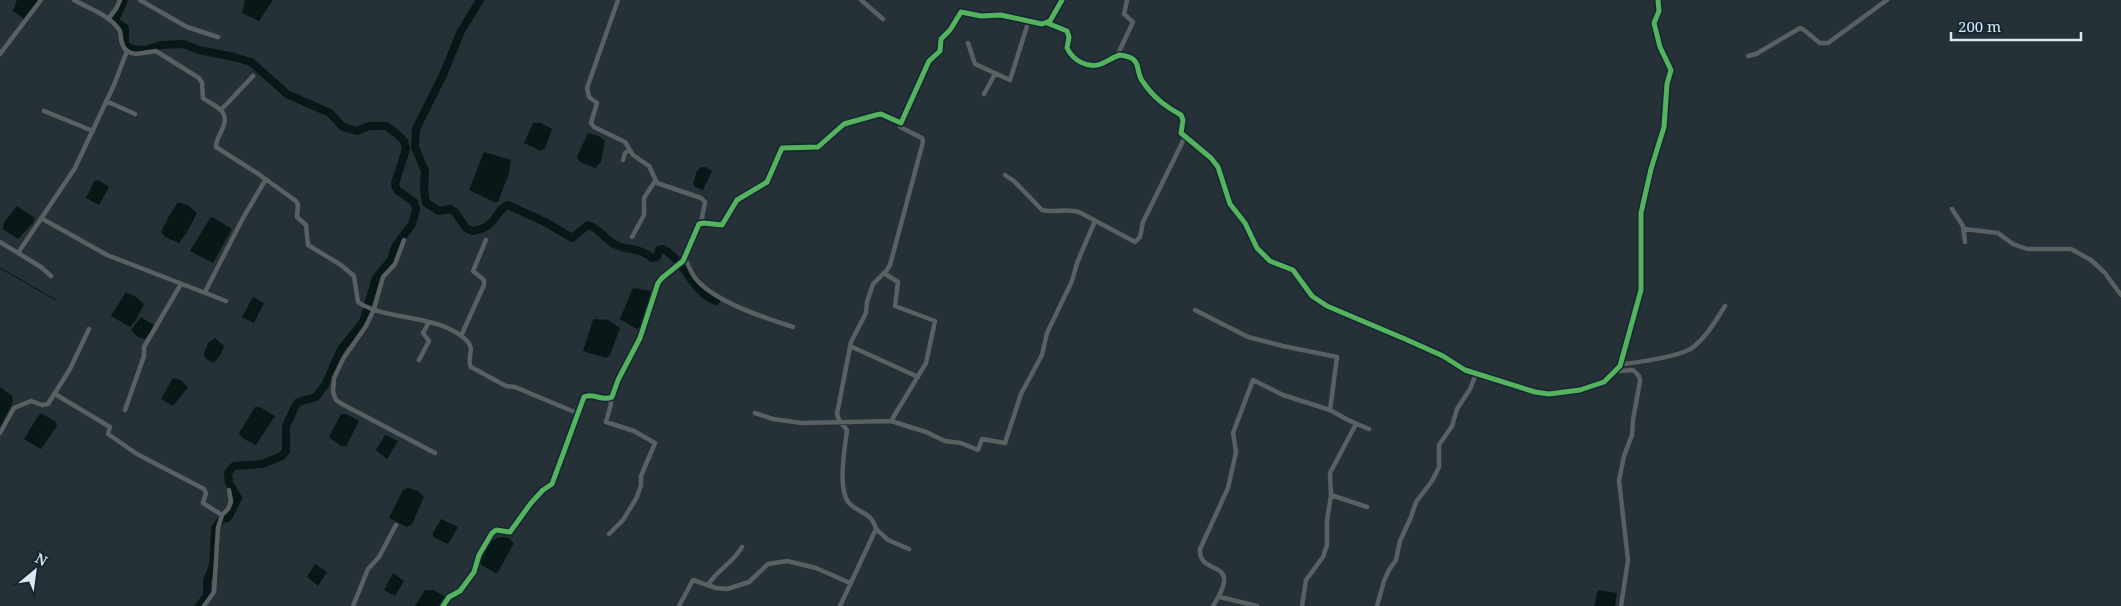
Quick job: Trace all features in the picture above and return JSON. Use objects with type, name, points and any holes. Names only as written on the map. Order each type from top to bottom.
[{"type":"street","points":[[0,54],[41,0]]},
{"type":"street","points":[[74,0],[108,19],[120,30],[122,44],[127,51],[138,54],[153,48],[199,78],[202,83],[203,98],[222,110],[224,120],[216,148],[266,179],[298,203],[297,216],[306,225],[308,245],[352,274],[356,279],[357,300],[365,306],[429,322],[461,336],[471,346],[469,364],[471,367],[506,386],[516,387],[576,414]]},
{"type":"street","points":[[108,19],[120,0]]},
{"type":"street","points":[[140,0],[187,27],[218,37]]},
{"type":"street","points":[[618,0],[587,92],[589,97],[596,103],[591,123],[594,127],[626,142],[628,150],[653,170],[655,181],[644,198],[644,214],[632,237]]},
{"type":"street","points":[[861,0],[883,19]]},
{"type":"street","points":[[1047,23],[1062,0]]},
{"type":"street","points":[[1117,56],[1133,22],[1124,14],[1127,0]]},
{"type":"street","points":[[909,549],[888,540],[876,529],[872,519],[849,504],[846,498],[842,470],[847,430],[837,414],[850,346],[866,313],[867,302],[873,284],[888,268],[894,252],[910,183],[923,142],[922,138],[900,127],[901,123],[929,61],[940,51],[942,37],[950,30],[961,12],[981,16],[1001,15],[1028,22],[1047,23],[1067,31],[1069,37],[1067,48],[1074,58],[1082,63],[1097,65],[1123,55],[1136,62],[1143,82],[1160,103],[1181,114],[1183,120],[1180,130],[1185,137],[1211,158],[1218,167],[1230,204],[1245,223],[1257,248],[1270,261],[1293,270],[1312,296],[1327,306],[1405,339],[1476,374],[1535,392],[1549,394],[1594,386],[1604,382],[1616,372],[1621,364],[1641,290],[1642,214],[1651,169],[1664,126],[1667,84],[1671,70],[1660,47],[1654,23],[1659,11],[1658,0]]},
{"type":"street","points":[[1748,56],[1756,54],[1800,28],[1820,43],[1828,43],[1887,0]]},
{"type":"street","points":[[968,43],[975,64],[1010,80],[1028,22]]},
{"type":"street","points":[[18,253],[75,168],[127,51]]},
{"type":"street","points":[[984,94],[995,74]]},
{"type":"street","points":[[222,110],[253,76]]},
{"type":"street","points":[[106,101],[135,114]]},
{"type":"street","points":[[44,111],[93,131]]},
{"type":"street","points":[[701,223],[722,225],[737,200],[767,182],[782,148],[818,147],[844,124],[876,115],[881,114],[901,123]]},
{"type":"street","points":[[1005,175],[1014,181],[1042,210],[1075,210],[1134,242],[1138,241],[1146,216],[1185,137]]},
{"type":"street","points":[[623,160],[628,150]]},
{"type":"street","points":[[205,292],[243,218],[266,179]]},
{"type":"street","points":[[609,534],[623,520],[637,497],[642,484],[641,476],[656,443],[634,431],[606,422],[611,404],[610,398],[638,342],[658,283],[665,275],[678,267],[684,259],[701,223],[704,202],[701,198],[655,181]]},
{"type":"street","points":[[1952,209],[1964,229],[1965,242]]},
{"type":"street","points":[[41,218],[107,255],[226,301]]},
{"type":"street","points":[[755,413],[773,419],[802,423],[891,421],[926,432],[945,441],[961,443],[978,450],[982,439],[1006,443],[1021,394],[1042,355],[1047,333],[1072,281],[1076,263],[1096,221]]},
{"type":"street","points":[[1964,229],[1998,233],[2008,241],[2027,249],[2071,249],[2091,260],[2105,273],[2121,295]]},
{"type":"street","points":[[404,240],[395,264],[383,277],[366,326],[338,367],[334,378],[334,392],[336,400],[435,453]]},
{"type":"street","points":[[461,336],[484,285],[484,280],[473,271],[486,240]]},
{"type":"street","points":[[0,242],[41,267],[51,276]]},
{"type":"street","points":[[684,259],[696,280],[711,292],[758,316],[793,327]]},
{"type":"street","points":[[884,273],[898,282],[895,306],[935,321],[926,363],[891,421]]},
{"type":"street","points":[[125,410],[144,356],[144,347],[181,284]]},
{"type":"street","points":[[1621,364],[1636,364],[1690,349],[1708,332],[1725,306]]},
{"type":"street","points":[[1195,310],[1248,338],[1337,357],[1330,410]]},
{"type":"street","points":[[419,360],[429,341],[423,333],[429,322]]},
{"type":"street","points":[[0,433],[14,408],[31,400],[46,405],[70,369],[89,329]]},
{"type":"street","points":[[850,346],[918,377]]},
{"type":"street","points":[[1616,372],[1633,370],[1639,376],[1640,381],[1632,420],[1632,435],[1624,456],[1619,480],[1628,560],[1623,605]]},
{"type":"street","points":[[1377,606],[1384,582],[1396,560],[1400,541],[1412,517],[1416,502],[1432,482],[1439,467],[1439,445],[1452,426],[1457,409],[1470,389],[1476,374]]},
{"type":"street","points":[[1213,606],[1220,597],[1224,585],[1224,574],[1204,562],[1200,555],[1200,549],[1228,488],[1236,452],[1233,432],[1253,380],[1283,395],[1330,410],[1369,429]]},
{"type":"street","points":[[55,394],[110,427],[108,434],[137,454],[202,487],[206,493],[203,503],[222,515]]},
{"type":"street","points":[[443,606],[449,597],[460,591],[474,572],[479,555],[492,533],[496,530],[510,532],[543,490],[552,484],[582,400],[587,395],[601,399],[610,398]]},
{"type":"street","points":[[1302,606],[1306,580],[1323,557],[1327,545],[1327,520],[1331,494],[1330,473],[1356,424]]},
{"type":"street","points":[[204,606],[214,592],[218,528],[222,515],[228,510],[232,491]]},
{"type":"street","points":[[1331,494],[1366,507]]},
{"type":"street","points":[[353,606],[368,569],[382,551],[396,525]]},
{"type":"street","points":[[840,606],[876,529]]},
{"type":"street","points":[[708,585],[715,575],[734,560],[742,547]]},
{"type":"street","points":[[679,606],[693,580],[723,589],[749,582],[762,567],[782,561],[816,568],[850,583]]},
{"type":"street","points":[[1220,597],[1257,606]]},
{"type":"shaded area","points":[[17,0],[40,0],[24,19],[13,11]]},
{"type":"shaded area","points":[[245,0],[273,0],[259,21],[242,13]]},
{"type":"shaded area","points":[[533,123],[541,123],[552,129],[545,148],[541,151],[524,143]]},
{"type":"shaded area","points":[[588,133],[601,137],[605,141],[601,162],[595,168],[580,162],[577,157]]},
{"type":"shaded area","points":[[484,152],[511,160],[509,173],[498,202],[494,202],[469,190]]},
{"type":"shaded area","points":[[701,167],[712,171],[703,190],[695,187],[693,184],[697,171]]},
{"type":"shaded area","points":[[95,180],[109,187],[99,205],[86,198]]},
{"type":"shaded area","points":[[178,202],[189,206],[197,213],[179,243],[165,237],[161,232]]},
{"type":"shaded area","points":[[17,206],[35,218],[33,223],[18,239],[3,229],[4,222]]},
{"type":"shaded area","points":[[212,217],[232,229],[213,263],[190,251]]},
{"type":"shaded area","points":[[633,288],[651,291],[641,326],[637,329],[620,319]]},
{"type":"shaded area","points":[[126,292],[144,304],[130,327],[111,316]]},
{"type":"shaded area","points":[[253,297],[264,303],[254,323],[242,317]]},
{"type":"shaded area","points":[[141,317],[155,326],[145,339],[138,337],[131,330]]},
{"type":"shaded area","points":[[593,320],[608,320],[620,328],[610,355],[606,358],[583,351]]},
{"type":"shaded area","points":[[215,338],[224,346],[214,363],[206,359],[204,354],[208,343]]},
{"type":"shaded area","points":[[173,378],[181,380],[188,387],[173,406],[161,399]]},
{"type":"shaded area","points":[[0,387],[12,396],[13,402],[0,428]]},
{"type":"shaded area","points":[[255,407],[260,407],[275,416],[256,445],[242,438],[239,433]]},
{"type":"shaded area","points":[[40,413],[55,421],[57,426],[41,449],[24,439]]},
{"type":"shaded area","points":[[341,414],[346,414],[359,421],[346,447],[341,446],[329,437]]},
{"type":"shaded area","points":[[385,435],[398,441],[387,459],[376,450]]},
{"type":"shaded area","points":[[408,488],[418,491],[424,497],[412,524],[407,527],[389,518],[403,490]]},
{"type":"shaded area","points":[[441,519],[458,527],[448,544],[433,537],[433,533]]},
{"type":"shaded area","points":[[503,537],[509,538],[514,543],[498,572],[495,573],[480,564],[479,561],[490,542]]},
{"type":"shaded area","points":[[315,564],[327,572],[318,586],[307,577]]},
{"type":"shaded area","points":[[393,573],[404,581],[395,596],[384,590]]},
{"type":"shaded area","points":[[425,590],[433,590],[444,596],[445,598],[440,606],[415,606]]},
{"type":"shaded area","points":[[1598,590],[1617,593],[1615,606],[1594,606]]},
{"type":"waterway","points":[[124,0],[115,20],[125,28],[125,45],[132,49],[145,50],[161,45],[183,44],[199,50],[251,62],[287,94],[330,113],[343,127],[357,131],[369,126],[386,126],[404,141],[406,149],[395,184],[397,190],[414,202],[416,210],[412,224],[395,247],[391,260],[376,278],[363,322],[341,349],[325,385],[316,397],[298,402],[295,407],[286,426],[286,451],[282,456],[262,464],[234,466],[228,473],[229,483],[238,498],[228,518],[222,519],[215,528],[213,566],[207,580],[207,596],[199,606]]},
{"type":"waterway","points":[[480,0],[461,31],[443,75],[416,129],[415,147],[425,171],[424,189],[426,203],[439,211],[450,209],[455,212],[466,228],[472,231],[487,226],[508,205],[547,223],[572,238],[588,225],[595,228],[614,244],[637,250],[652,258],[657,257],[659,250],[663,249],[678,261],[700,290],[716,301]]},
{"type":"waterway","points":[[0,268],[56,300]]},
{"type":"cycle path","points":[[443,606],[449,597],[460,591],[474,572],[479,555],[492,533],[496,530],[510,532],[531,503],[543,490],[552,484],[584,397],[612,397],[618,380],[640,338],[658,283],[683,261],[699,224],[722,225],[737,200],[767,182],[782,148],[818,147],[844,124],[876,115],[881,114],[901,123],[929,61],[940,51],[941,39],[950,30],[961,12],[981,16],[1001,15],[1042,24],[1050,21],[1062,0]]},
{"type":"cycle path","points":[[1047,23],[1067,31],[1069,37],[1067,48],[1081,62],[1096,65],[1120,55],[1128,57],[1135,62],[1140,78],[1151,93],[1181,115],[1183,120],[1181,133],[1211,158],[1218,167],[1230,204],[1245,223],[1257,248],[1270,261],[1293,270],[1312,296],[1327,306],[1443,356],[1465,370],[1535,392],[1549,394],[1580,390],[1604,382],[1620,366],[1641,290],[1641,213],[1651,169],[1664,127],[1667,84],[1671,70],[1660,47],[1654,23],[1659,11],[1658,0]]}]
